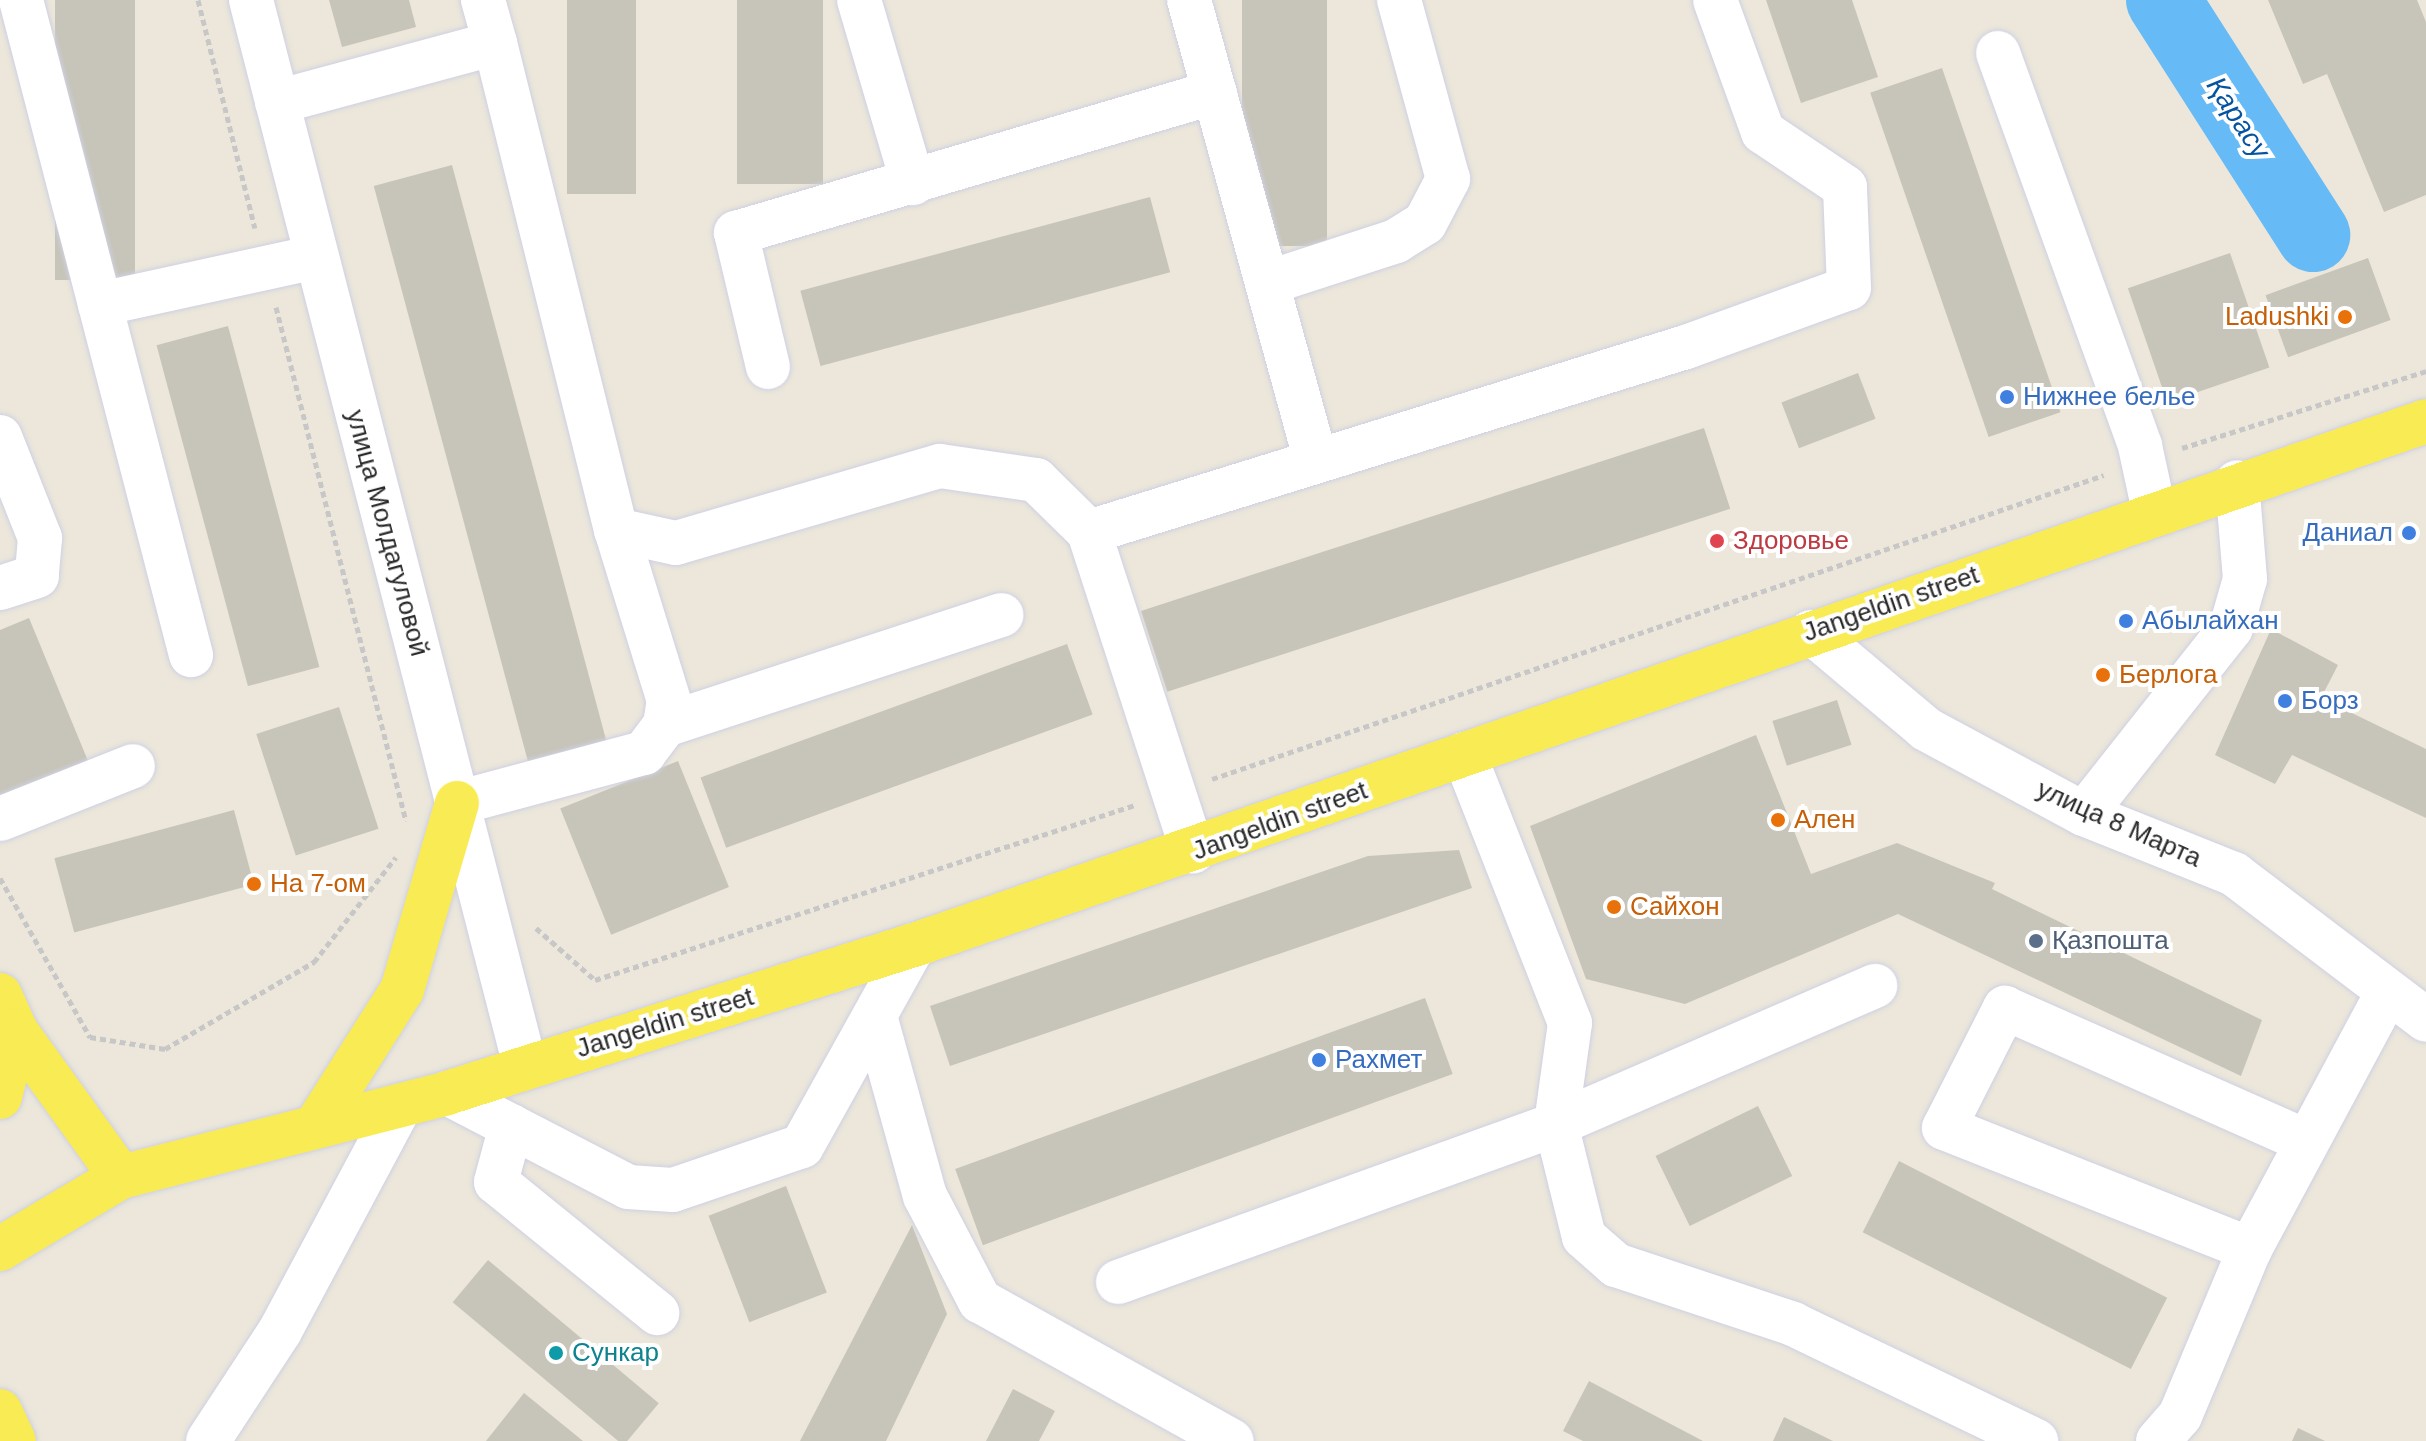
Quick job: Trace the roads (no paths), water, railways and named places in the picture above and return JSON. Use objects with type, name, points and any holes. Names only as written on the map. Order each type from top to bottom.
[{"type":"main road","name":"Jangeldin street","points":[[0,1249],[121,1177],[447,1093],[914,945],[1193,852],[2237,482],[2426,421]]},
{"type":"main road","points":[[315,1127],[402,990],[439,832]]},
{"type":"main road","points":[[0,1097],[8,1013]]},
{"type":"main road","points":[[8,1013],[121,1177]]},
{"type":"main road","points":[[0,1411],[14,1441]]},
{"type":"street","points":[[21,0],[191,655]]},
{"type":"street","name":"улица Молдагуловой","points":[[251,0],[315,257],[439,832],[525,1066]]},
{"type":"street","points":[[439,832],[644,753],[665,725],[669,701],[616,530],[483,0]]},
{"type":"street","points":[[859,0],[913,183]]},
{"type":"street","points":[[1189,0],[1316,461]]},
{"type":"street","points":[[1267,283],[1396,241],[1425,223],[1448,179],[1399,0]]},
{"type":"street","points":[[1089,532],[1849,288],[1845,187],[1763,132],[1715,0]]},
{"type":"street","points":[[277,102],[495,43]]},
{"type":"street","points":[[1998,53],[2143,461],[2154,511]]},
{"type":"street","points":[[768,367],[736,233],[1215,92]]},
{"type":"street","points":[[100,304],[315,257]]},
{"type":"street","points":[[0,437],[40,538],[37,576],[0,588]]},
{"type":"street","points":[[616,530],[676,543],[940,466],[1036,480],[1089,532],[1193,852]]},
{"type":"street","points":[[2084,814],[2231,628],[2245,579],[2237,482]]},
{"type":"street","points":[[665,725],[1001,615]]},
{"type":"street","name":"улица 8 Марта","points":[[1811,632],[1926,729],[2084,814],[2234,874],[2426,1020]]},
{"type":"street","points":[[1464,754],[1570,1023],[1556,1124],[1584,1237],[1616,1265],[1793,1324],[2036,1441]]},
{"type":"street","points":[[0,819],[133,766]]},
{"type":"street","points":[[447,1093],[628,1187],[673,1190],[802,1146],[914,945]]},
{"type":"street","points":[[1118,1282],[1556,1124],[1875,986]]},
{"type":"street","points":[[2158,1441],[2180,1416],[2250,1249],[2388,992]]},
{"type":"street","points":[[2250,1249],[1944,1128],[2005,1008],[2307,1142]]},
{"type":"street","points":[[875,1016],[925,1196],[980,1301],[1232,1441]]},
{"type":"street","points":[[208,1441],[280,1331],[400,1106]]},
{"type":"street","points":[[511,1126],[496,1182],[657,1313]]},
{"type":"waterway","name":"Қарасу","points":[[2163,0],[2313,235]]},
{"type":"place","name":"Ladushki","points":[[2345,317]]},
{"type":"place","name":"Нижнее белье","points":[[2007,397]]},
{"type":"place","name":"Даниал","points":[[2409,533]]},
{"type":"place","name":"Здоровье","points":[[1717,541]]},
{"type":"place","name":"Абылайхан","points":[[2126,621]]},
{"type":"place","name":"Берлога","points":[[2103,675]]},
{"type":"place","name":"Борз","points":[[2285,701]]},
{"type":"place","name":"Ален","points":[[1778,820]]},
{"type":"place","name":"На 7-ом","points":[[254,884]]},
{"type":"place","name":"Сайхон","points":[[1614,907]]},
{"type":"place","name":"Қазпошта","points":[[2036,941]]},
{"type":"place","name":"Рахмет","points":[[1319,1060]]},
{"type":"place","name":"Сункар","points":[[556,1353]]}]
